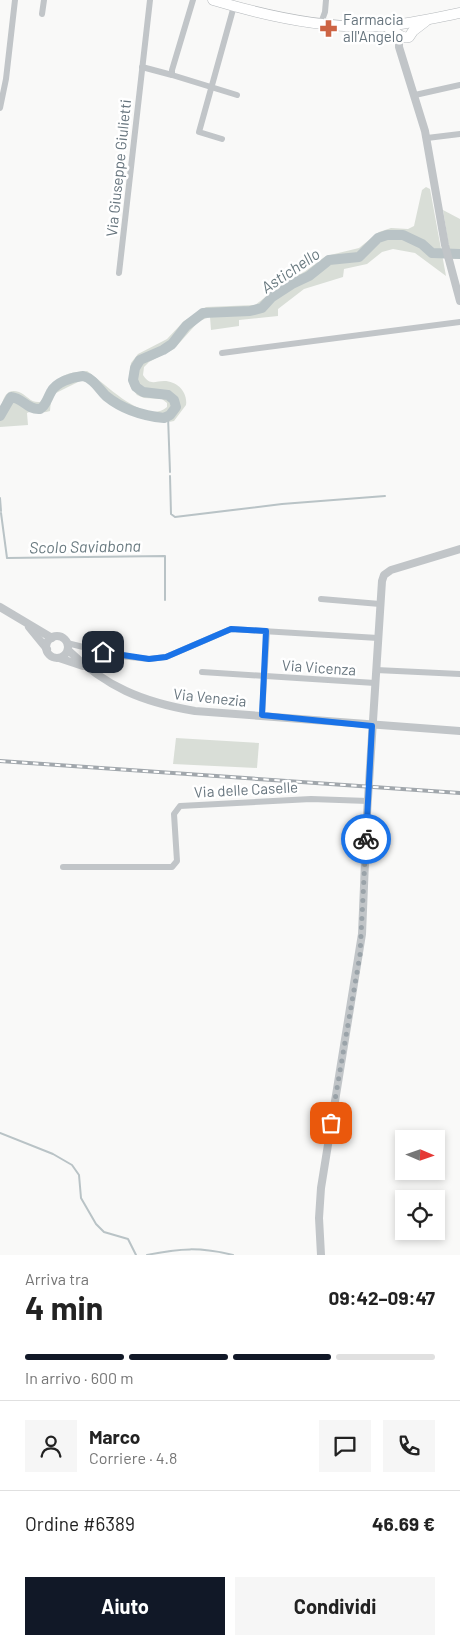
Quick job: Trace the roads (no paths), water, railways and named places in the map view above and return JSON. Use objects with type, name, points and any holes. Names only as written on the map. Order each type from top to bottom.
[{"type":"main road","points":[[213,0],[234,6],[334,25],[385,26],[404,30],[426,20],[460,13]]},
{"type":"street","points":[[0,108],[6,79],[15,0]]},
{"type":"street","points":[[42,14],[44,0]]},
{"type":"street","name":"Via Giuseppe Giulietti","points":[[119,273],[150,0]]},
{"type":"street","points":[[172,75],[193,0]]},
{"type":"street","points":[[322,23],[326,12],[326,0]]},
{"type":"street","points":[[222,139],[199,132],[234,6]]},
{"type":"street","points":[[326,12],[334,25]]},
{"type":"street","points":[[404,30],[399,47],[427,138],[445,245],[460,301]]},
{"type":"street","points":[[142,67],[237,96]]},
{"type":"street","points":[[415,95],[460,85]]},
{"type":"street","points":[[427,138],[460,134]]},
{"type":"street","points":[[222,352],[460,322]]},
{"type":"street","points":[[321,1255],[319,1218],[321,1188],[361,941],[372,726],[382,581],[384,574],[391,570],[460,549]]},
{"type":"street","points":[[321,599],[380,604]]},
{"type":"street","points":[[0,607],[52,638],[60,637],[68,646],[120,656],[149,659],[166,657],[231,629],[378,638]]},
{"type":"street","points":[[25,622],[50,655],[59,658],[65,655],[68,646]]},
{"type":"street","points":[[262,715],[266,631]]},
{"type":"street","points":[[46,648],[52,638]]},
{"type":"street","name":"Via Venezia","points":[[68,646],[85,666]]},
{"type":"street","name":"Via Venezia","points":[[59,658],[85,666],[133,695],[161,705],[195,710],[372,726],[460,731]]},
{"type":"street","points":[[376,670],[460,674]]},
{"type":"street","name":"Via Vicenza","points":[[202,672],[375,683]]},
{"type":"street","name":"Via delle Caselle","points":[[63,868],[172,867],[177,861],[174,814],[180,806],[311,799],[368,801]]},
{"type":"waterway","name":"Astichello","points":[[0,416],[11,397],[19,399],[32,408],[40,409],[45,404],[53,388],[69,379],[83,376],[87,377],[106,396],[119,405],[141,414],[164,418],[170,415],[176,407],[174,400],[168,395],[143,392],[136,387],[133,380],[135,368],[140,360],[172,344],[186,326],[203,313],[250,311],[262,308],[272,297],[309,276],[329,260],[359,257],[378,238],[387,235],[403,235],[422,244],[432,253],[460,254]]},
{"type":"waterway","points":[[168,416],[170,472]]},
{"type":"waterway","points":[[170,476],[171,514],[175,517],[282,504],[385,496]]},
{"type":"waterway","name":"Scolo Saviabona","points":[[0,498],[1,511]]},
{"type":"waterway","name":"Scolo Saviabona","points":[[1,513],[7,558],[165,556],[165,600]]},
{"type":"waterway","points":[[0,1133],[53,1154],[72,1165],[79,1175],[81,1198],[96,1224],[104,1232],[128,1239],[136,1255]]},
{"type":"waterway","points":[[147,1255],[190,1249],[233,1255]]},
{"type":"railway","points":[[0,761],[460,793]]},
{"type":"place","name":"Farmacia all'Angelo","points":[[329,28]]}]
